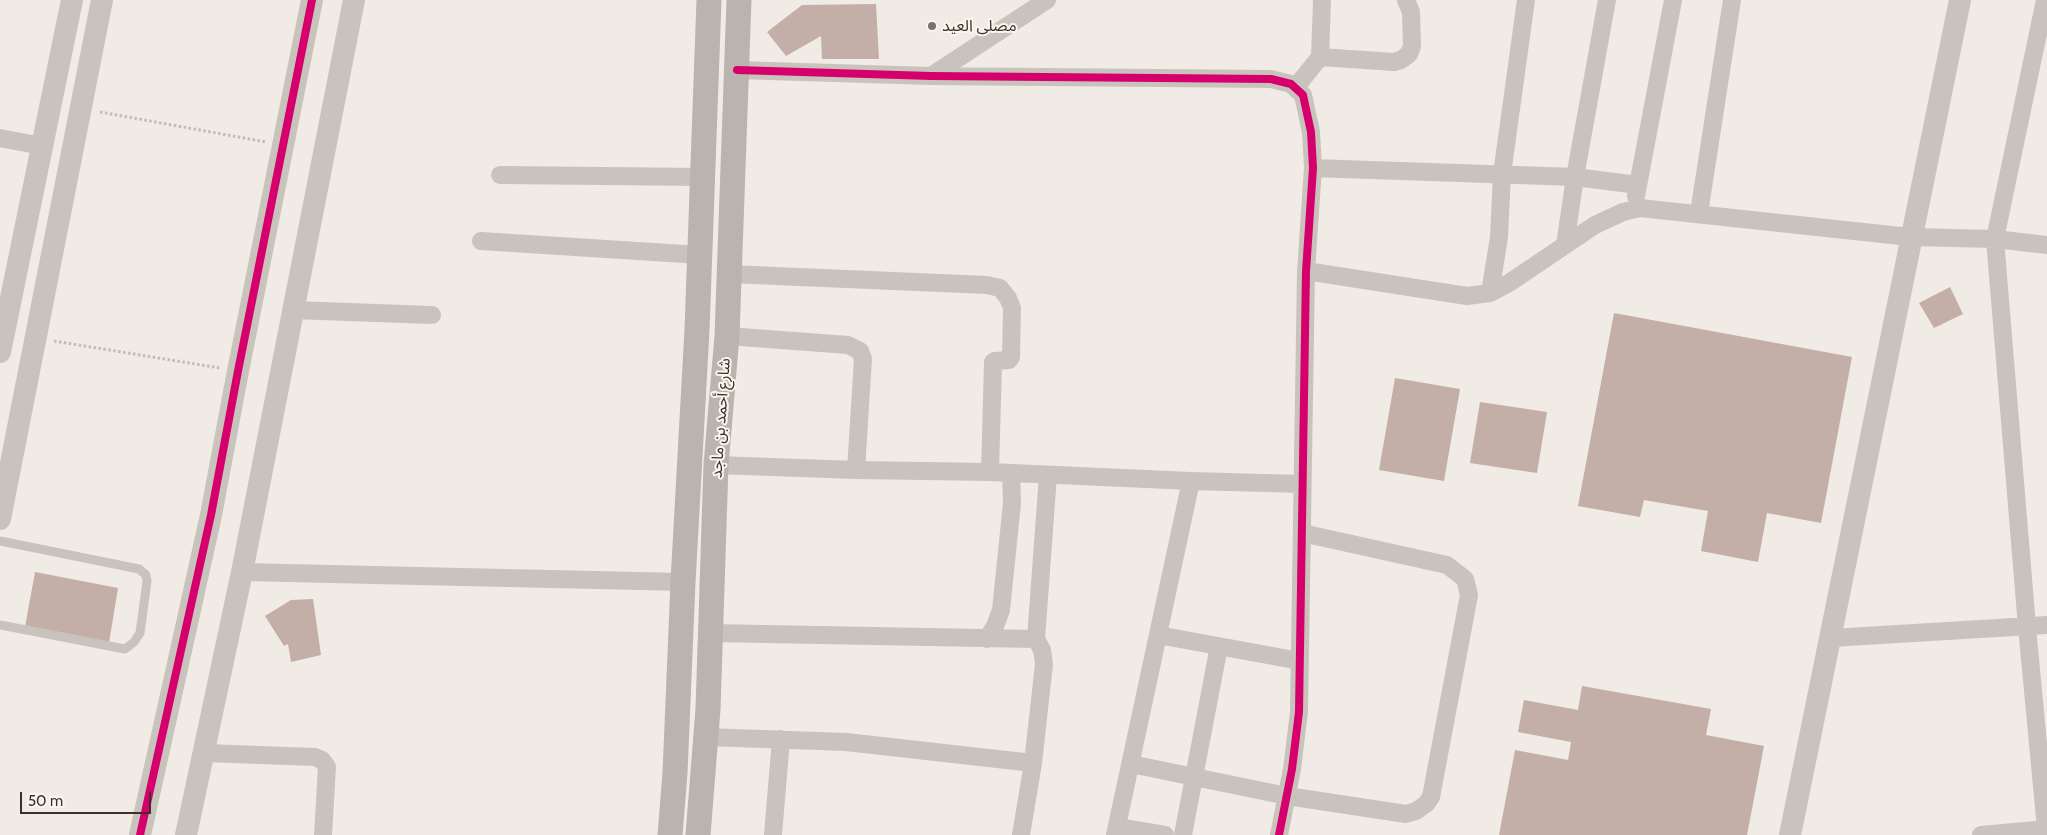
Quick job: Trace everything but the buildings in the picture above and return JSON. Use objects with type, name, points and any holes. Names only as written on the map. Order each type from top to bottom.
[{"type":"main road","name":"شارع أحمد بن ماجد","points":[[670,835],[676,763],[683,582],[700,255],[709,0]]},
{"type":"main road","name":"شارع أحمد بن ماجد","points":[[698,835],[706,737],[716,465],[727,336],[739,0]]},
{"type":"street","points":[[1,338],[72,0]]},
{"type":"street","points":[[0,519],[102,0]]},
{"type":"street","points":[[140,835],[211,515],[312,0]]},
{"type":"street","points":[[186,835],[205,753],[242,572],[354,0]]},
{"type":"street","points":[[930,76],[1047,0]]},
{"type":"street","points":[[1295,88],[1320,56],[1322,0]]},
{"type":"street","points":[[1320,56],[1394,62],[1401,60],[1408,54],[1412,46],[1410,12],[1406,0]]},
{"type":"street","points":[[1490,293],[1499,237],[1502,174],[1526,0]]},
{"type":"street","points":[[1565,246],[1575,177],[1607,0]]},
{"type":"street","points":[[1634,210],[1673,0]]},
{"type":"street","points":[[1700,214],[1732,0]]},
{"type":"street","points":[[1790,835],[1910,237],[1960,0]]},
{"type":"street","points":[[1981,835],[2047,829],[2027,627],[1995,239],[2045,0]]},
{"type":"street","points":[[737,70],[930,76],[1271,79],[1291,84],[1303,96],[1307,109],[1313,168],[1306,271],[1299,712],[1287,796],[1279,835]]},
{"type":"street","points":[[0,138],[42,146]]},
{"type":"street","points":[[1313,168],[1575,177],[1638,185]]},
{"type":"street","points":[[500,175],[703,177]]},
{"type":"street","points":[[1306,271],[1467,296],[1490,293],[1595,226],[1623,212],[1659,209],[1910,237],[1995,239],[2047,246]]},
{"type":"street","points":[[481,241],[700,255]]},
{"type":"street","points":[[729,274],[987,285],[1000,288],[1008,298],[1012,308],[1011,357],[1009,360],[995,360],[993,362],[990,472]]},
{"type":"street","points":[[293,310],[432,315]]},
{"type":"street","points":[[727,336],[848,345],[860,352],[863,359],[856,470]]},
{"type":"street","points":[[716,465],[990,472],[1302,484]]},
{"type":"street","points":[[987,638],[995,626],[1001,610],[1012,503],[1011,473]]},
{"type":"street","points":[[1021,835],[1033,763],[1044,664],[1042,650],[1036,638],[1048,475]]},
{"type":"street","points":[[1165,835],[1116,831],[1191,481]]},
{"type":"street","points":[[1131,764],[1287,796],[1406,814],[1416,811],[1426,804],[1431,797],[1469,595],[1465,579],[1447,565],[1302,533]]},
{"type":"street","points":[[242,572],[683,582]]},
{"type":"street","points":[[1831,638],[2047,625]]},
{"type":"street","points":[[711,633],[1036,638]]},
{"type":"street","points":[[1158,635],[1300,661]]},
{"type":"street","points":[[1183,835],[1219,646]]},
{"type":"street","points":[[706,737],[846,742],[1033,763]]},
{"type":"street","points":[[773,835],[781,739]]},
{"type":"street","points":[[205,753],[314,757],[322,760],[327,768],[323,835]]},
{"type":"lane","points":[[0,541],[139,569],[146,575],[147,581],[140,633],[125,650],[0,625]]},
{"type":"path","points":[[82,109],[284,146]]},
{"type":"path","points":[[36,338],[238,371]]},
{"type":"cycle path","points":[[140,835],[211,515],[312,0]]},
{"type":"cycle path","points":[[737,70],[931,76],[1271,79],[1291,84],[1303,95],[1311,132],[1313,168],[1306,271],[1299,712],[1292,769],[1279,835]]},
{"type":"place","name":"مصلى العيد","points":[[932,26]]}]
